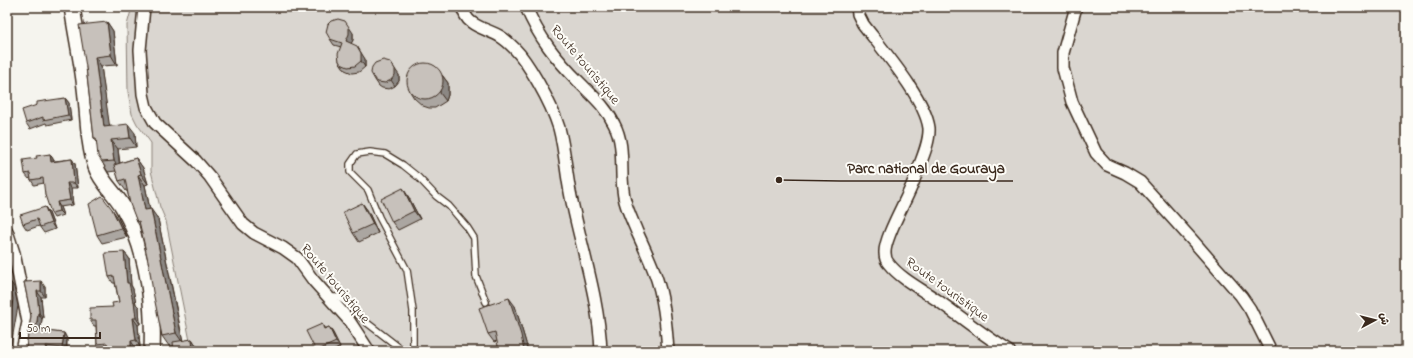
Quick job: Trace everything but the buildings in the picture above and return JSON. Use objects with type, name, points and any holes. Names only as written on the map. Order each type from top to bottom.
[{"type":"main road","points":[[72,7],[85,87],[93,155],[98,173],[123,206],[140,245],[146,269],[152,306],[152,351]]},
{"type":"street","name":"Route touristique","points":[[144,7],[140,50],[143,94],[146,107],[156,123],[196,161],[210,177],[244,224],[254,233],[283,248],[296,258],[348,319],[369,351]]},
{"type":"street","points":[[463,7],[466,16],[471,22],[501,37],[515,49],[526,63],[550,104],[559,127],[571,197],[597,317],[601,351]]},
{"type":"street","name":"Route touristique","points":[[526,7],[544,43],[554,56],[604,107],[619,136],[622,152],[622,187],[625,202],[630,218],[646,252],[661,291],[668,351]]},
{"type":"street","name":"Route touristique","points":[[857,7],[858,14],[863,24],[909,85],[920,104],[929,128],[928,140],[911,189],[888,238],[885,253],[888,263],[897,272],[986,337],[1009,351]]},
{"type":"street","points":[[1076,7],[1064,53],[1063,68],[1072,102],[1096,153],[1107,165],[1140,182],[1194,242],[1241,296],[1250,309],[1271,351]]},
{"type":"street","points":[[7,231],[14,253],[28,322],[22,351]]},
{"type":"lane","points":[[328,297],[338,297],[344,301],[366,322],[401,349],[409,351],[412,348],[413,311],[407,270],[378,217],[368,190],[350,172],[350,164],[357,154],[370,152],[385,154],[403,166],[449,206],[467,227],[474,238],[476,276],[486,302]]},
{"type":"shaded area","points":[[132,7],[1406,7],[1406,351],[192,351],[166,221],[160,207],[151,171],[151,143],[137,124],[132,114],[128,92],[127,25]]},
{"type":"place","name":"Parc national de Gouraya","points":[[779,180]]}]
